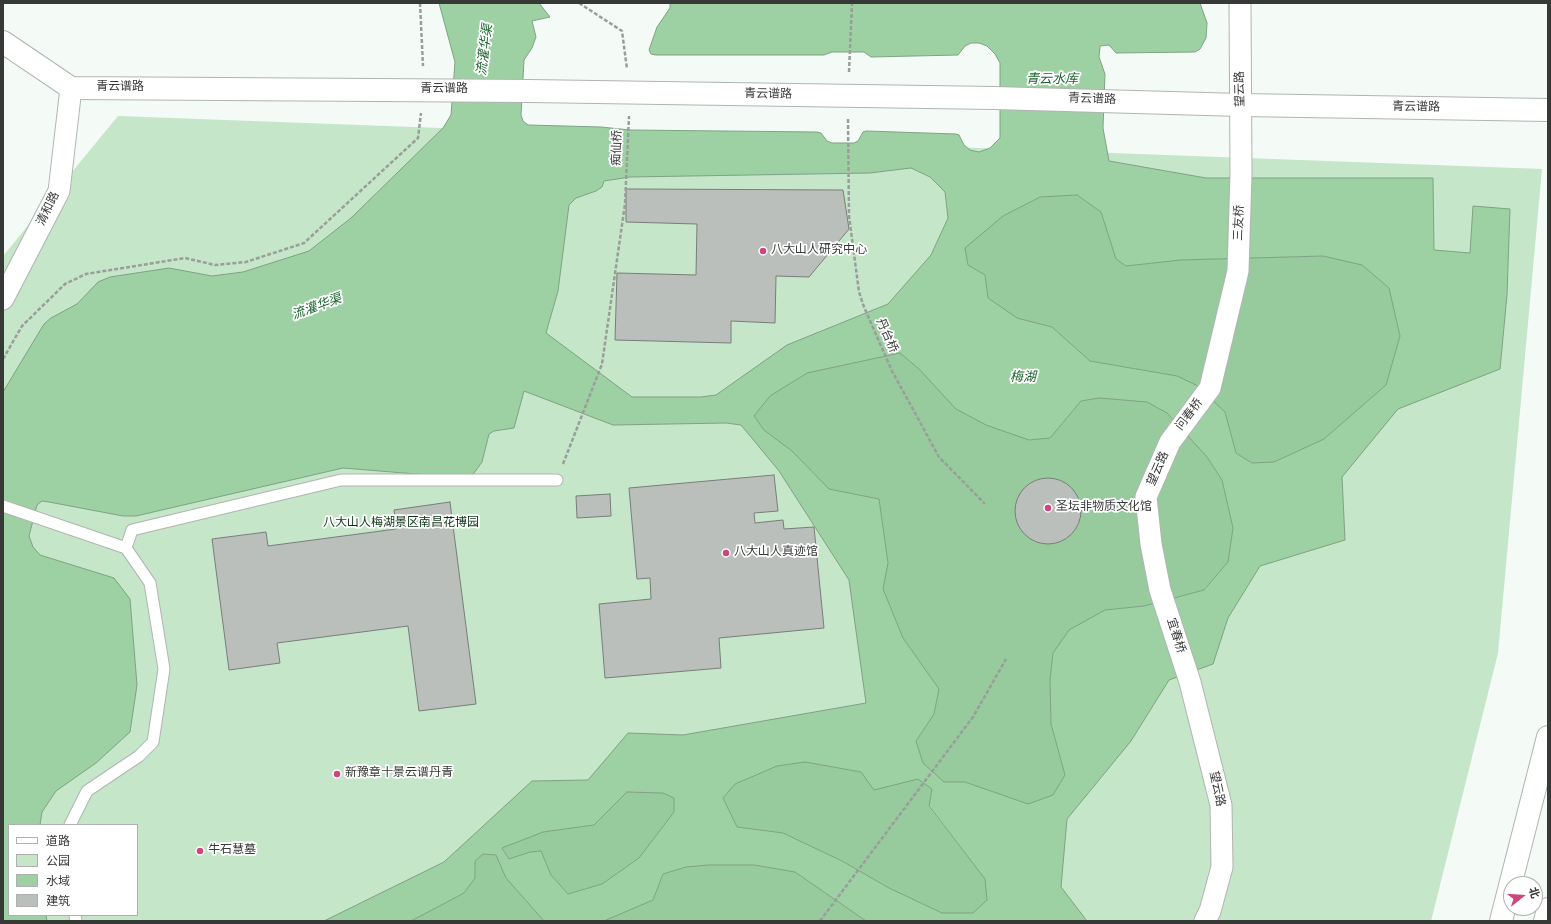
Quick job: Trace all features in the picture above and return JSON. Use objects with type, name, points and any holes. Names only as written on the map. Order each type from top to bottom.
[{"type":"main road","points":[[3,42],[71,88]]},
{"type":"main road","name":"青云谱路","points":[[71,88],[630,92],[1548,110]]},
{"type":"main road","points":[[1501,921],[1548,737]]},
{"type":"main road","points":[[1546,921],[1548,909]]},
{"type":"street","name":"望云路","points":[[1240,3],[1242,105],[1241,174]]},
{"type":"street","name":"清和路","points":[[3,299],[59,192],[71,88]]},
{"type":"street","name":"三友桥","points":[[1210,388],[1238,272],[1241,174]]},
{"type":"street","name":"问春桥","points":[[1170,442],[1210,388]]},
{"type":"street","name":"望云路","points":[[1160,590],[1151,544],[1146,497],[1170,442]]},
{"type":"street","name":"宜春桥","points":[[1160,590],[1190,682]]},
{"type":"street","name":"望云路","points":[[1190,682],[1221,805],[1222,867],[1210,912],[1205,921]]},
{"type":"lane","points":[[126,548],[132,530],[341,480],[557,480]]},
{"type":"lane","points":[[3,506],[126,548],[150,583],[164,669],[153,742],[139,756],[87,791],[70,824]]},
{"type":"path","points":[[3,359],[22,326],[65,284],[86,274],[185,258],[215,265],[246,262],[304,243],[418,138],[424,90],[420,3]]},
{"type":"path","name":"痴仙桥","points":[[557,480],[602,364],[625,204],[630,92],[622,31],[579,3]]},
{"type":"path","points":[[850,55],[852,3]]},
{"type":"path","name":"丹台桥","points":[[848,141],[849,216],[859,292],[864,308],[892,371],[939,457],[985,504]]},
{"type":"path","points":[[820,921],[973,717],[1006,659]]},
{"type":"green space","name":"八大山人梅湖景区·南昌花博园","points":[[118,116],[1542,169],[1498,653],[1431,921],[3,921],[3,256]]},
{"type":"shaded area","points":[[1077,195],[1101,212],[1116,259],[1126,266],[1181,260],[1323,256],[1362,265],[1389,288],[1400,336],[1386,385],[1324,439],[1274,462],[1252,463],[1236,453],[1225,412],[1177,376],[1090,361],[1052,327],[1017,318],[988,298],[985,275],[968,265],[964,248],[1003,216],[1040,197]]},
{"type":"shaded area","points":[[900,353],[919,369],[1050,438],[1081,401],[1099,398],[1147,402],[1167,413],[1207,457],[1222,480],[1233,528],[1228,562],[1204,590],[1144,606],[1105,610],[1053,653],[1050,680],[1051,724],[1065,775],[1053,795],[1028,805],[965,782],[944,782],[923,763],[916,741],[934,714],[939,689],[903,638],[883,589],[888,562],[879,499],[829,489],[792,451],[764,430],[754,416],[770,396],[807,373]]},
{"type":"shaded area","points":[[805,762],[861,772],[897,783],[918,779],[932,789],[929,807],[985,879],[987,900],[973,913],[942,913],[889,888],[842,861],[783,833],[737,827],[723,798],[735,784],[777,766]]},
{"type":"shaded area","points":[[627,792],[663,793],[674,798],[674,812],[639,858],[602,884],[568,894],[551,875],[541,851],[530,852],[509,859],[502,847],[543,832],[594,825]]},
{"type":"shaded area","points":[[483,854],[496,855],[506,878],[544,921],[411,921],[464,893],[475,878],[475,861]]},
{"type":"shaded area","points":[[709,865],[754,865],[795,872],[866,921],[604,921],[653,900],[663,874],[686,867]]},
{"type":"water","points":[[439,3],[539,3],[550,17],[532,21],[536,37],[532,48],[524,60],[521,115],[523,121],[528,125],[601,127],[630,130],[817,132],[821,133],[827,141],[832,143],[854,143],[858,141],[863,132],[866,131],[956,134],[959,135],[964,145],[970,150],[979,152],[990,148],[1000,138],[1000,63],[995,54],[987,46],[979,43],[971,43],[965,46],[958,55],[871,57],[864,52],[832,52],[824,55],[656,55],[651,54],[649,50],[657,27],[670,8],[670,3],[1200,3],[1207,23],[1206,38],[1200,49],[1195,52],[1116,53],[1109,45],[1100,46],[1099,57],[1105,74],[1103,128],[1109,161],[1206,178],[1433,178],[1434,250],[1470,253],[1473,206],[1510,209],[1507,295],[1500,369],[1398,409],[1342,477],[1345,540],[1260,566],[1228,618],[1213,664],[1169,680],[1131,741],[1067,819],[1061,887],[1087,921],[866,921],[795,872],[754,865],[709,865],[686,867],[663,874],[653,900],[604,921],[544,921],[506,878],[496,855],[483,854],[475,861],[475,878],[464,893],[411,921],[324,921],[444,862],[532,781],[588,780],[628,733],[683,735],[866,703],[849,580],[779,471],[741,425],[726,423],[613,425],[524,391],[514,428],[494,431],[489,434],[482,462],[474,473],[464,478],[343,468],[136,516],[123,516],[42,501],[37,505],[29,536],[33,547],[40,555],[114,578],[130,599],[137,685],[130,732],[96,763],[56,791],[42,812],[40,824],[8,824],[8,916],[46,916],[47,921],[3,921],[3,392],[44,324],[51,318],[77,304],[98,282],[110,277],[169,268],[212,276],[243,272],[309,251],[351,218],[443,128],[451,115],[455,62]],"holes":[[[911,168],[930,177],[945,192],[948,218],[931,255],[888,304],[787,345],[716,395],[701,397],[632,397],[546,333],[558,291],[569,205],[576,198],[596,191],[602,187],[604,181],[630,177],[870,173]],[[1077,195],[1101,212],[1116,259],[1126,266],[1181,260],[1323,256],[1362,265],[1389,288],[1400,336],[1386,385],[1324,439],[1274,462],[1252,463],[1236,453],[1225,412],[1196,385],[1177,376],[1090,361],[1052,327],[1017,318],[988,298],[985,275],[968,265],[965,248],[1003,216],[1040,197]],[[900,353],[919,369],[956,409],[986,425],[1029,440],[1050,438],[1081,401],[1099,398],[1147,402],[1167,413],[1207,457],[1222,480],[1233,528],[1228,562],[1204,590],[1144,606],[1105,610],[1069,630],[1053,653],[1050,680],[1051,724],[1065,775],[1053,795],[1028,804],[965,782],[944,782],[923,763],[916,741],[934,714],[939,689],[903,638],[883,589],[888,563],[879,499],[829,489],[792,451],[764,430],[754,416],[770,396],[807,373]],[[805,762],[861,772],[874,790],[918,779],[932,789],[929,806],[985,879],[987,900],[973,913],[942,913],[889,888],[842,861],[783,833],[737,827],[723,798],[735,784],[777,766]],[[627,792],[663,793],[674,798],[674,812],[639,858],[602,884],[568,894],[551,875],[541,851],[530,852],[509,859],[502,848],[543,832],[594,825]]]},
{"type":"building","name":"八大山人研究中心","points":[[626,189],[843,190],[849,229],[809,277],[776,276],[775,323],[731,321],[731,343],[615,340],[617,273],[696,275],[697,224],[626,222]]},
{"type":"building","name":"八大山人真迹馆","points":[[774,475],[778,511],[754,513],[755,523],[783,520],[784,529],[814,527],[824,628],[719,638],[721,668],[605,678],[599,604],[651,599],[650,578],[637,579],[629,488]]},
{"type":"building","name":"圣坛非物质文化馆","points":[[1048,478],[1061,481],[1071,488],[1078,498],[1081,511],[1078,524],[1071,534],[1061,541],[1048,544],[1035,541],[1025,534],[1018,524],[1015,511],[1018,498],[1025,488],[1035,481]]},
{"type":"building","points":[[610,494],[611,516],[577,518],[576,496]]},
{"type":"building","points":[[450,502],[476,704],[419,711],[408,626],[277,643],[280,663],[229,670],[212,539],[266,532],[268,546],[396,529],[394,510]]},
{"type":"place","name":"八大山人研究中心","points":[[763,251]]},
{"type":"place","name":"圣坛非物质文化馆","points":[[1048,508]]},
{"type":"place","name":"八大山人真迹馆","points":[[726,553]]},
{"type":"place","name":"新豫章十景·云谱丹青","points":[[337,774]]},
{"type":"place","name":"牛石慧墓","points":[[200,851]]},
{"type":"water label","name":"流灌华渠","points":[[486,50]]},
{"type":"water label","name":"青云水库","points":[[1052,80]]},
{"type":"water label","name":"流灌华渠","points":[[317,308]]},
{"type":"water label","name":"梅湖","points":[[1023,378]]}]
